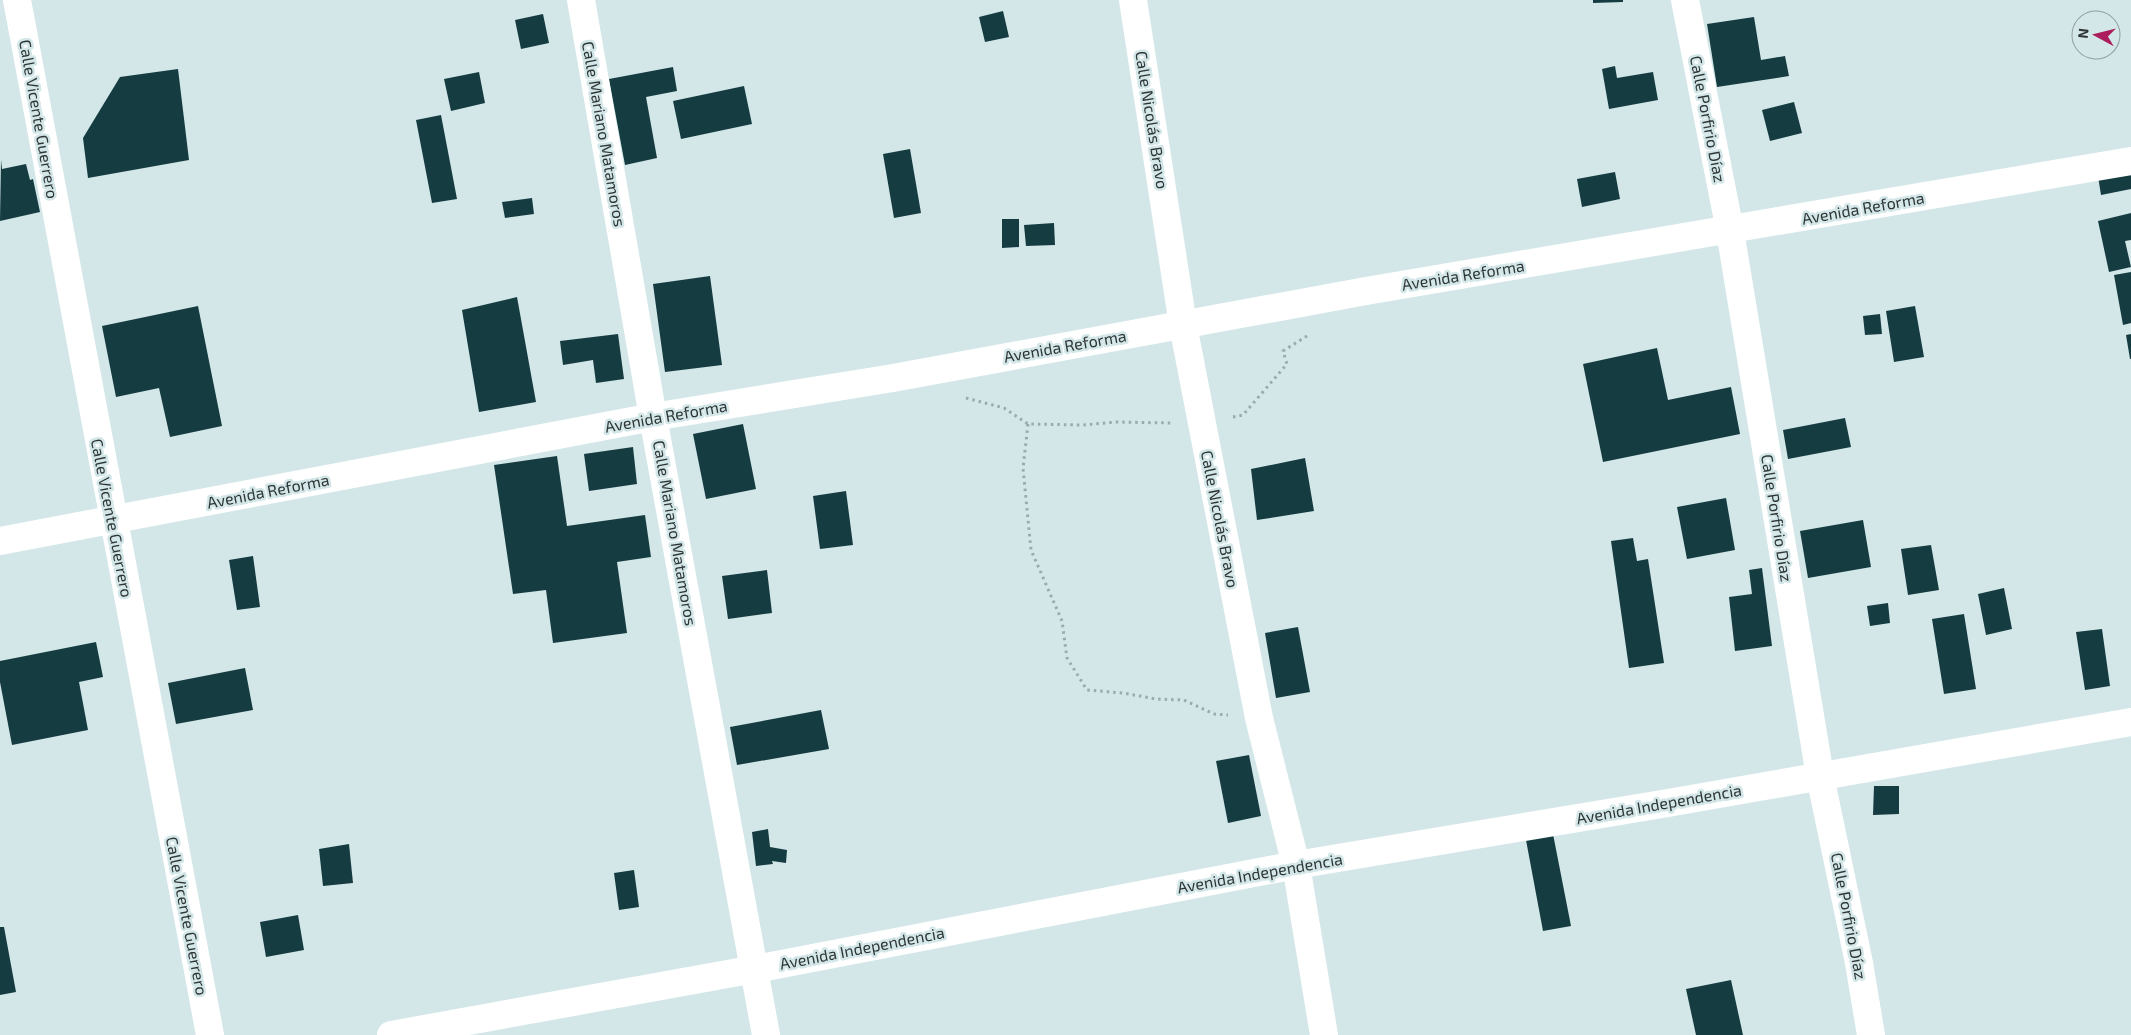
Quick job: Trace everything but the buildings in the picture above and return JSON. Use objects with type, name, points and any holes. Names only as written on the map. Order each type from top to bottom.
[{"type":"street","name":"Calle Vicente Guerrero","points":[[17,0],[112,521],[210,1035]]},
{"type":"street","name":"Calle Mariano Matamoros","points":[[580,0],[653,417],[766,1035]]},
{"type":"street","name":"Calle Nicolás Bravo","points":[[1134,0],[1183,324],[1259,718],[1296,865],[1324,1035]]},
{"type":"street","name":"Calle Porfirio Díaz","points":[[1685,0],[1730,231],[1820,776],[1859,963],[1871,1035]]},
{"type":"street","name":"Avenida Reforma","points":[[0,541],[653,417],[893,378],[1183,324],[2131,161]]},
{"type":"street","name":"Avenida Independencia","points":[[391,1035],[755,969],[1296,865],[2131,722]]},
{"type":"path","points":[[958,395],[1004,408],[1028,424],[1083,425],[1116,422],[1166,422],[1190,427],[1202,425],[1243,415],[1287,364],[1283,351],[1305,339],[1317,328]]},
{"type":"path","points":[[1028,424],[1023,468],[1031,550],[1062,622],[1067,658],[1087,690],[1123,692],[1156,699],[1184,700],[1214,714],[1259,718]]}]
